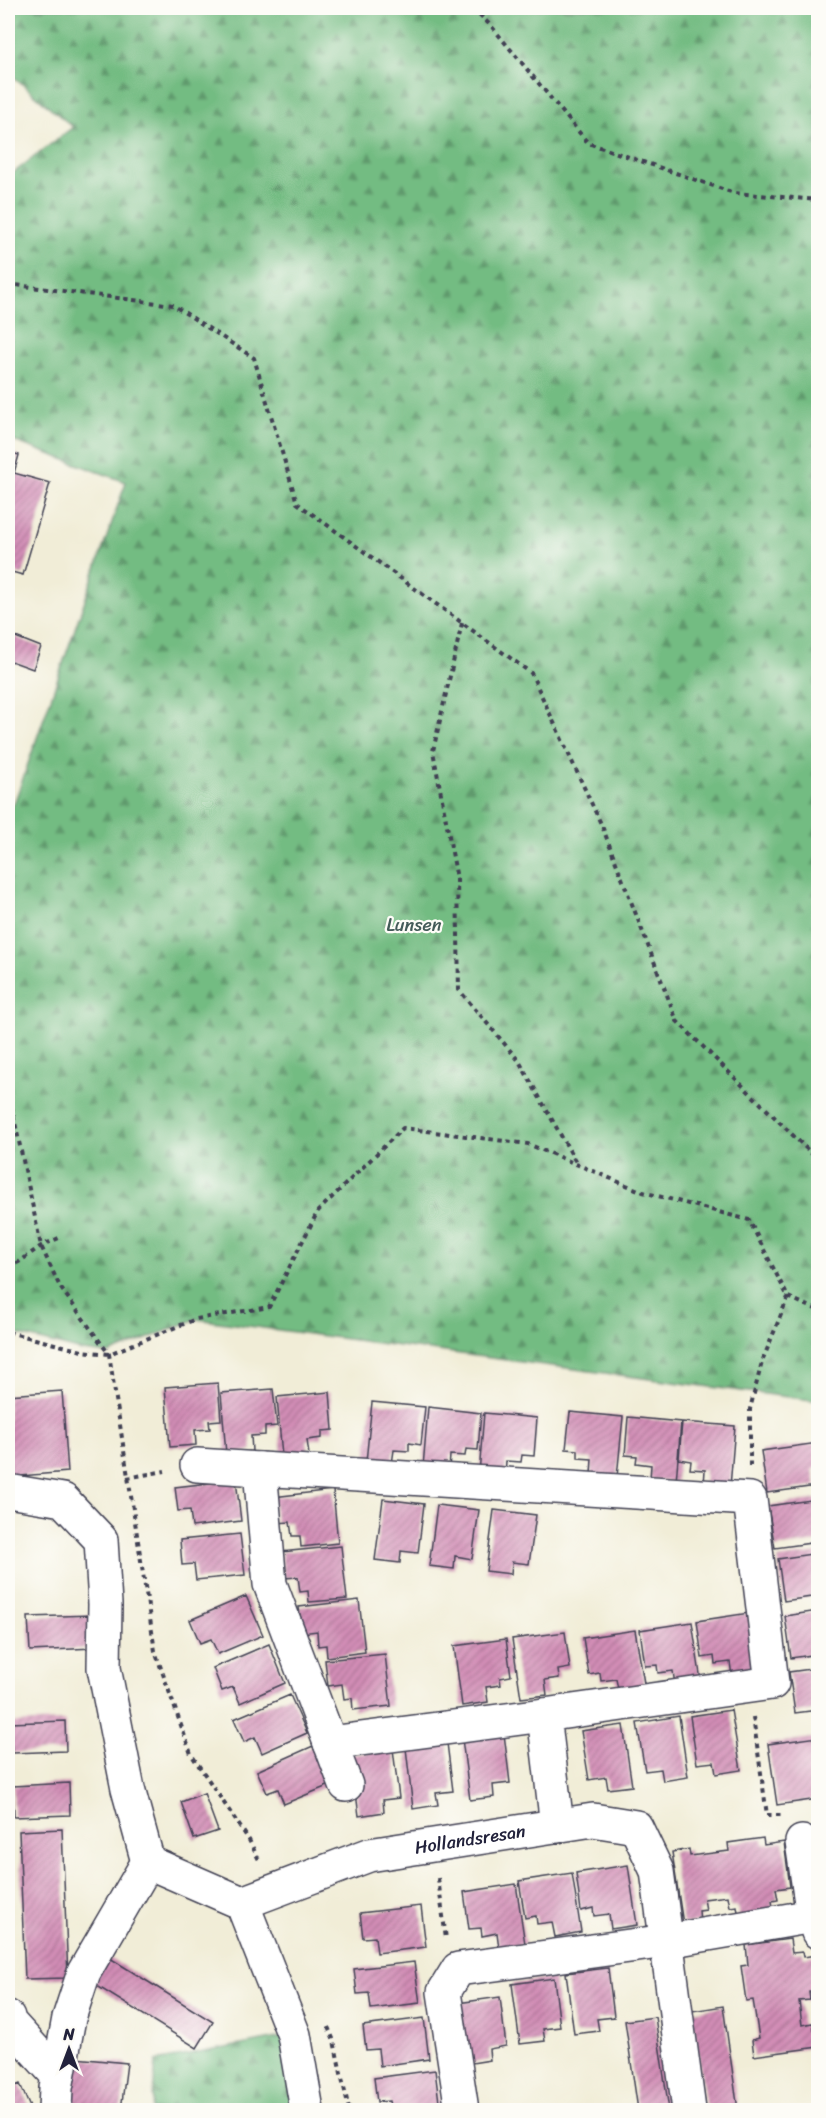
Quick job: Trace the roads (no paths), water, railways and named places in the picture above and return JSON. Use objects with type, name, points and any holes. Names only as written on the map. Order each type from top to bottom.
[{"type":"street","points":[[197,1465],[750,1499],[772,1683],[330,1743]]},
{"type":"street","points":[[260,1469],[270,1584],[346,1785]]},
{"type":"street","points":[[8,1491],[63,1500],[100,1540],[105,1604],[104,1668],[128,1790],[148,1862],[84,1972],[69,2018],[58,2076],[55,2110]]},
{"type":"street","points":[[544,1715],[557,1826]]},
{"type":"street","name":"Hollandsresan","points":[[242,1903],[369,1855],[593,1820],[636,1827],[657,1871],[689,2110]]},
{"type":"street","points":[[462,2110],[444,1992],[459,1969],[816,1924],[802,1842]]},
{"type":"street","points":[[148,1862],[242,1903],[294,2035],[308,2110]]},
{"type":"street","points":[[8,2017],[9,2022],[58,2076]]},
{"type":"park label","name":"Lunsen","points":[[414,925]]}]
